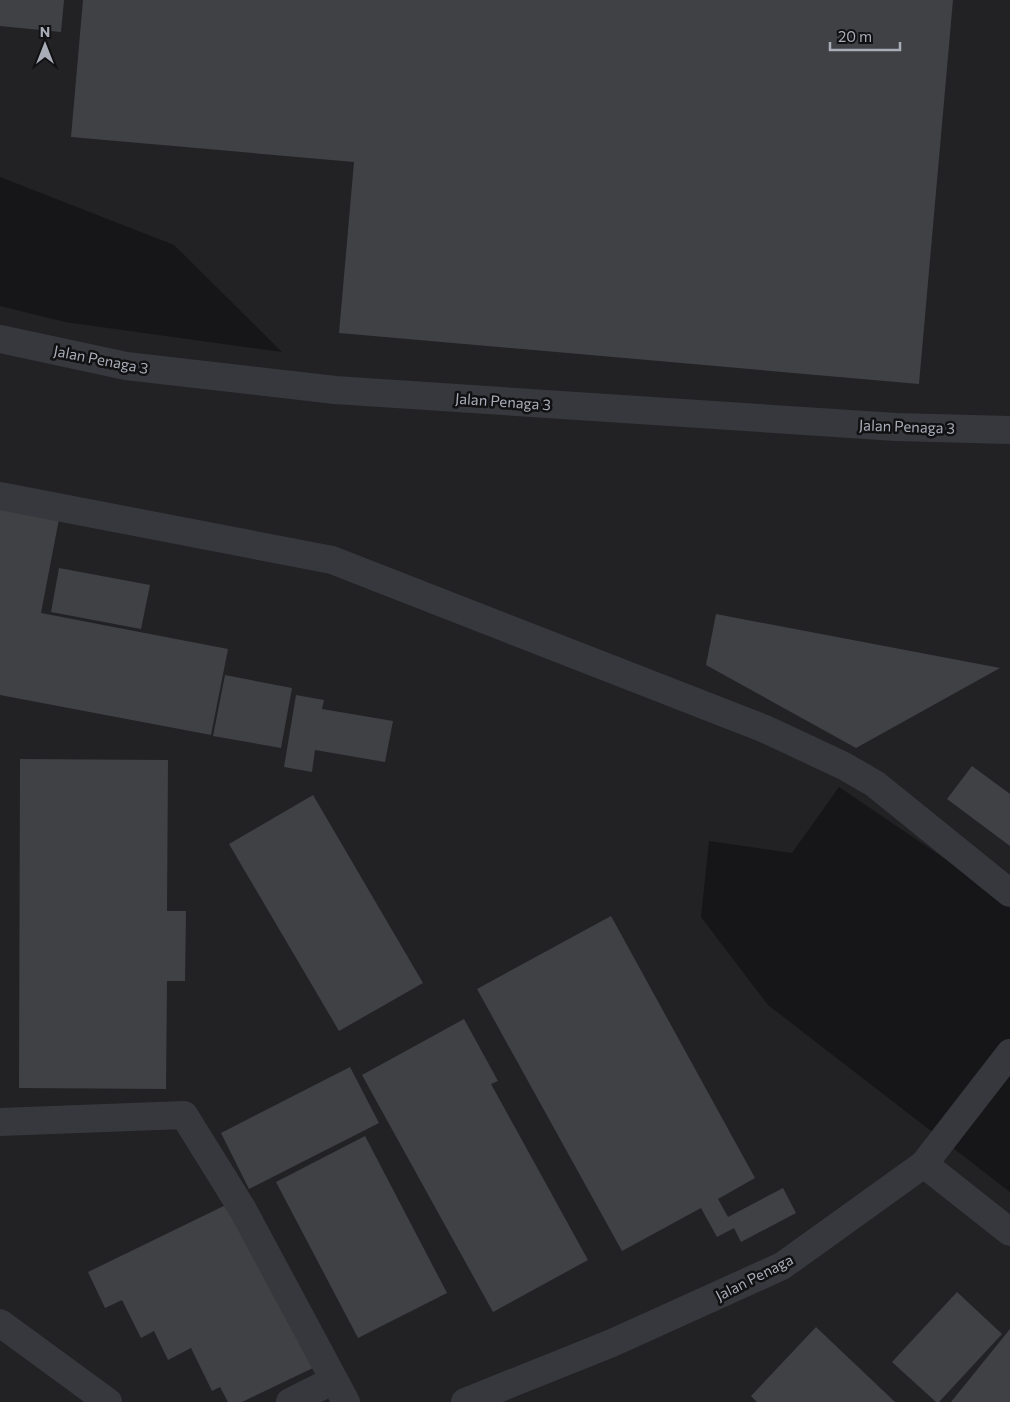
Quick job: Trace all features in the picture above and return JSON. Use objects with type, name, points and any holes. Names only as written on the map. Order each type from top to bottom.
[{"type":"street","name":"Jalan Penaga 3","points":[[0,339],[126,366],[335,390],[896,427],[1010,430]]},
{"type":"street","points":[[0,496],[332,560],[756,725],[844,766],[875,784],[1010,893]]},
{"type":"street","name":"Jalan Penaga","points":[[465,1402],[612,1343],[782,1266],[924,1164],[1010,1053]]},
{"type":"street","points":[[0,1122],[184,1115],[243,1210],[340,1391],[290,1402]]},
{"type":"street","points":[[924,1164],[1010,1232]]},
{"type":"street","points":[[0,1324],[108,1402]]},
{"type":"shaded area","points":[[0,0],[1010,0],[1010,903],[839,787],[792,853],[709,841],[701,917],[768,1005],[1010,1192],[1010,1402],[0,1402],[0,306],[65,322],[282,352],[174,245],[0,177]]},
{"type":"building","points":[[0,0],[64,0],[61,32],[0,26]]},
{"type":"building","points":[[83,0],[953,0],[919,384],[339,333],[354,162],[71,137]]},
{"type":"building","points":[[0,507],[59,519],[41,613],[228,649],[211,735],[0,695]]},
{"type":"building","points":[[59,568],[150,585],[141,629],[51,612]]},
{"type":"building","points":[[716,614],[1000,668],[856,748],[706,665]]},
{"type":"building","points":[[225,675],[292,688],[281,748],[213,736]]},
{"type":"building","points":[[296,695],[324,700],[322,709],[393,721],[385,762],[315,750],[312,772],[284,767]]},
{"type":"building","points":[[20,759],[168,760],[167,911],[186,911],[185,981],[167,981],[166,1089],[19,1088]]},
{"type":"building","points":[[972,766],[1010,794],[1010,846],[947,799]]},
{"type":"building","points":[[313,795],[423,983],[339,1031],[229,844]]},
{"type":"building","points":[[611,916],[755,1178],[718,1199],[728,1217],[783,1188],[796,1213],[741,1242],[734,1228],[717,1237],[701,1208],[622,1251],[477,989]]},
{"type":"building","points":[[464,1019],[498,1081],[491,1084],[588,1260],[493,1312],[362,1075]]},
{"type":"building","points":[[350,1067],[379,1123],[249,1189],[221,1133]]},
{"type":"building","points":[[365,1136],[447,1293],[358,1338],[276,1182]]},
{"type":"building","points":[[234,1201],[315,1367],[242,1402],[228,1402],[220,1387],[212,1391],[191,1348],[168,1360],[154,1331],[141,1338],[122,1300],[105,1308],[88,1272]]},
{"type":"building","points":[[957,1292],[1002,1334],[939,1402],[936,1402],[892,1362]]},
{"type":"building","points":[[816,1327],[895,1402],[757,1402],[751,1396]]},
{"type":"building","points":[[1010,1329],[1010,1402],[951,1402]]}]
